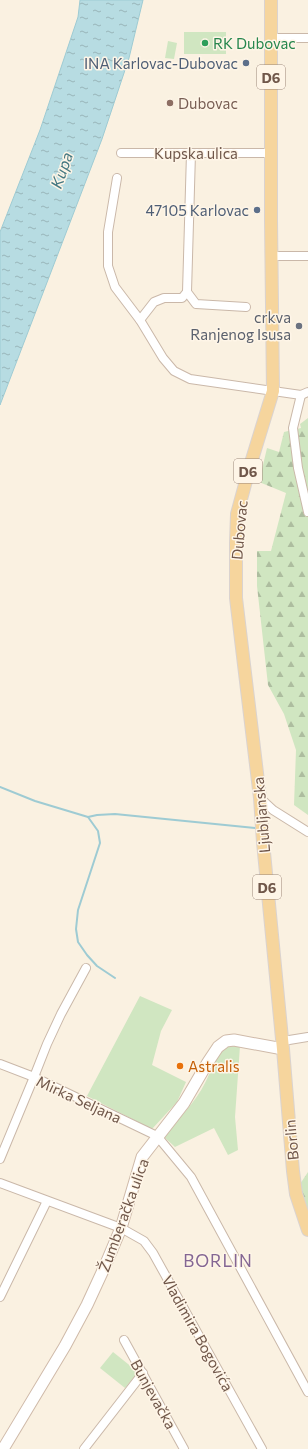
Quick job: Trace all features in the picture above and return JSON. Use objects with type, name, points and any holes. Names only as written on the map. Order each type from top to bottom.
[{"type":"main road","name":"D6","points":[[271,0],[271,154]]},
{"type":"main road","name":"Dubovac","points":[[252,724],[236,598],[235,557],[237,514],[273,391],[271,154]]},
{"type":"main road","name":"Ljubljanska","points":[[252,724],[283,1045]]},
{"type":"main road","name":"Žumberačka ulica","points":[[3,1449],[47,1378],[87,1305],[121,1228],[142,1157],[184,1103],[218,1047],[226,1041],[234,1040],[283,1045]]},
{"type":"main road","name":"Borlin","points":[[283,1045],[296,1194],[308,1230]]},
{"type":"street","points":[[271,38],[308,38]]},
{"type":"street","name":"Kupska ulica","points":[[121,153],[271,154]]},
{"type":"street","points":[[191,153],[188,292],[196,304],[246,307]]},
{"type":"street","points":[[118,178],[108,232],[108,266],[115,287],[140,320],[163,358],[174,371],[179,374],[190,379],[273,391],[304,393],[293,428],[298,468],[308,512]]},
{"type":"street","points":[[271,256],[308,256]]},
{"type":"street","points":[[140,320],[154,302],[164,298],[182,298],[188,292]]},
{"type":"street","points":[[260,798],[273,810],[308,832]]},
{"type":"street","points":[[0,1159],[60,1014],[86,968]]},
{"type":"street","points":[[283,1045],[308,1037]]},
{"type":"street","name":"Mirka Seljana","points":[[0,1064],[34,1077],[157,1136]]},
{"type":"street","points":[[157,1136],[191,1177],[308,1392]]},
{"type":"street","name":"Vladimira Bogovića","points":[[0,1183],[121,1228],[144,1241],[153,1253],[262,1449]]},
{"type":"street","points":[[0,1297],[47,1201]]},
{"type":"street","name":"Bunjevačka","points":[[124,1340],[184,1449]]},
{"type":"street","points":[[84,1449],[143,1373]]},
{"type":"green space","name":"RK Dubovac","points":[[184,32],[226,32],[226,54],[184,54]]},
{"type":"green space","points":[[168,41],[177,43],[174,59],[165,58]]},
{"type":"green space","points":[[308,418],[308,815],[294,805],[296,750],[284,714],[268,685],[257,586],[257,551],[271,551],[286,493],[259,482],[267,448],[279,452],[284,432],[301,428],[300,424]]},
{"type":"green space","points":[[140,996],[172,1010],[161,1031],[152,1065],[186,1082],[177,1102],[152,1129],[87,1096]]},
{"type":"green space","points":[[229,1044],[240,1046],[235,1117],[238,1150],[228,1155],[214,1128],[175,1147],[163,1136],[197,1097],[217,1057]]},
{"type":"green space","points":[[308,1172],[308,1213],[305,1207],[300,1184]]},
{"type":"green space","points":[[113,1352],[138,1372],[125,1388],[100,1368]]},
{"type":"water","name":"Kupa","points":[[80,0],[143,0],[129,58],[102,139],[0,405],[0,232],[40,130],[78,17]]},
{"type":"waterway","points":[[0,787],[35,801],[88,817],[98,831],[100,843],[78,910],[76,929],[78,942],[87,955],[97,966],[115,978]]},
{"type":"waterway","points":[[88,817],[115,814],[255,828]]},
{"type":"place","name":"RK Dubovac","points":[[205,43]]},
{"type":"place","name":"INA Karlovac-Dubovac","points":[[246,63]]},
{"type":"place","name":"Dubovac","points":[[170,103]]},
{"type":"place","name":"47105 Karlovac","points":[[257,210]]},
{"type":"place","name":"crkva Ranjenog Isusa","points":[[299,326]]},
{"type":"place","name":"Astralis","points":[[180,1066]]},
{"type":"district","name":"BORLIN","points":[[218,1260]]}]
